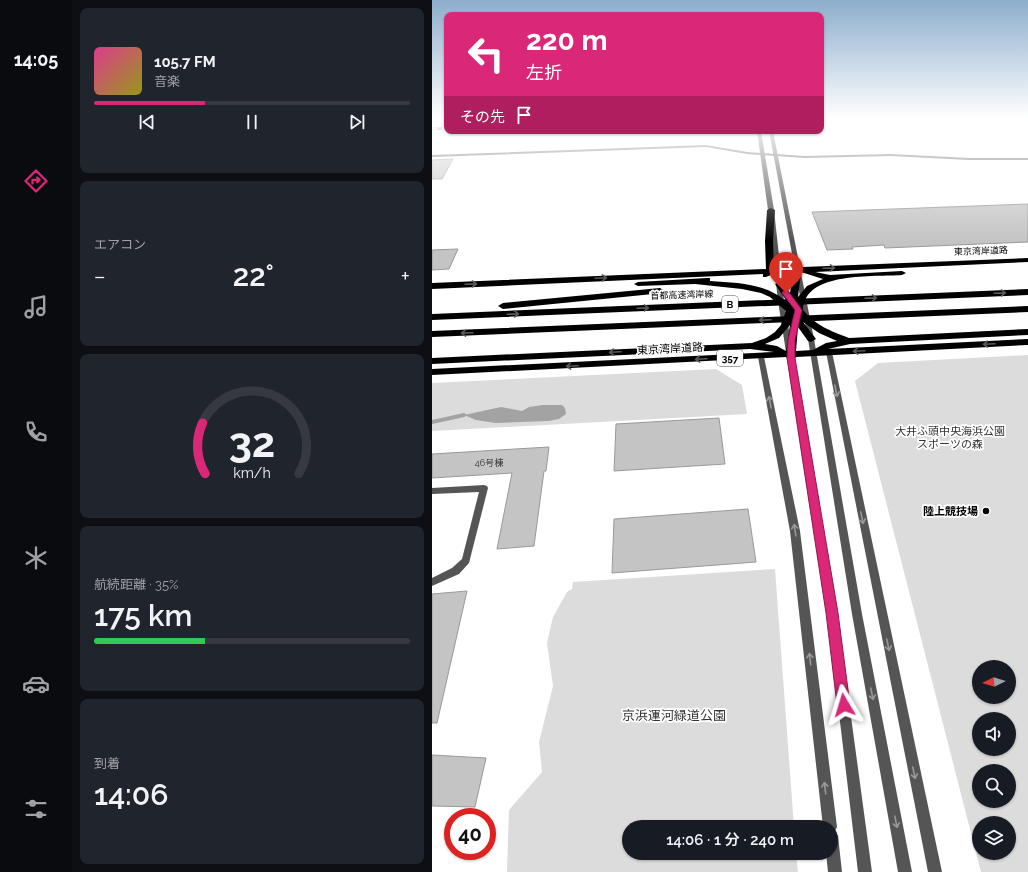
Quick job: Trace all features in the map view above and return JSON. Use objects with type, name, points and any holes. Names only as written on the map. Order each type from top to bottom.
[{"type":"highway","points":[[432,293],[690,282],[758,277],[770,272],[769,241],[771,210]]},
{"type":"highway","name":"東京湾岸道路","points":[[432,286],[1028,260]]},
{"type":"highway","points":[[791,358],[797,268],[820,276],[842,277],[1028,267]]},
{"type":"highway","points":[[750,346],[765,342],[775,337],[781,331],[807,289],[813,285],[842,277]]},
{"type":"highway","points":[[690,282],[756,288],[771,293],[818,330],[830,336],[850,341]]},
{"type":"highway","points":[[779,284],[811,339]]},
{"type":"highway","points":[[432,312],[544,303],[660,291]]},
{"type":"highway","name":"首都高速湾岸線","points":[[432,317],[1028,292]]},
{"type":"highway","name":"B","points":[[432,334],[1028,309]]},
{"type":"highway","points":[[882,316],[1028,315]]},
{"type":"highway","points":[[814,358],[818,350],[823,347],[850,341],[1028,332]]},
{"type":"highway","name":"東京湾岸道路","points":[[432,372],[761,357],[1028,342]]},
{"type":"highway","points":[[432,361],[750,346],[774,348],[791,358]]},
{"type":"street","points":[[763,160],[771,210],[781,301],[786,324],[832,613],[865,872]]},
{"type":"street","points":[[776,160],[811,339],[856,614],[905,872]]},
{"type":"street","points":[[829,352],[935,872]]},
{"type":"street","points":[[761,357],[795,531],[829,820]]},
{"type":"street","points":[[432,491],[484,488],[466,560],[461,567],[454,572],[432,582]]},
{"type":"street","points":[[834,860],[835,872]]},
{"type":"green space","name":"大井ふ頭中央海浜公園 スポーツの森","points":[[1028,355],[1028,872],[981,872],[978,860],[1016,860],[1016,816],[972,816],[972,837],[855,381],[878,363]]},
{"type":"green space","points":[[716,369],[742,385],[747,414],[432,431],[432,383]]},
{"type":"green space","name":"京浜運河緑道公園","points":[[775,569],[793,820],[622,820],[622,860],[797,860],[798,872],[507,872],[509,810],[542,772],[539,742],[553,686],[547,643],[553,617],[567,592],[572,589],[573,582]]},
{"type":"shaded area","points":[[562,405],[565,408],[566,414],[559,419],[548,421],[495,423],[476,420],[464,415],[501,407],[522,411],[529,407]]},
{"type":"building","points":[[432,160],[453,160],[442,179],[432,179]]},
{"type":"building","points":[[1028,204],[1028,242],[885,248],[884,245],[852,247],[853,249],[827,250],[812,212]]},
{"type":"building","points":[[458,249],[449,269],[432,270],[432,250]]},
{"type":"building","points":[[719,418],[725,464],[614,471],[616,424]]},
{"type":"building","points":[[549,447],[546,471],[544,471],[534,546],[497,549],[512,473],[432,478],[432,454]]},
{"type":"building","points":[[748,509],[756,562],[612,573],[614,519]]},
{"type":"building","points":[[467,591],[437,723],[432,723],[432,594]]},
{"type":"building","points":[[432,755],[486,758],[475,807],[432,806]]},
{"type":"waterway","points":[[432,422],[464,415]]},
{"type":"place","name":"陸上競技場","points":[[986,511]]},
{"type":"route","points":[[786,293],[799,310],[791,340],[791,358],[832,613],[844,705]]}]
